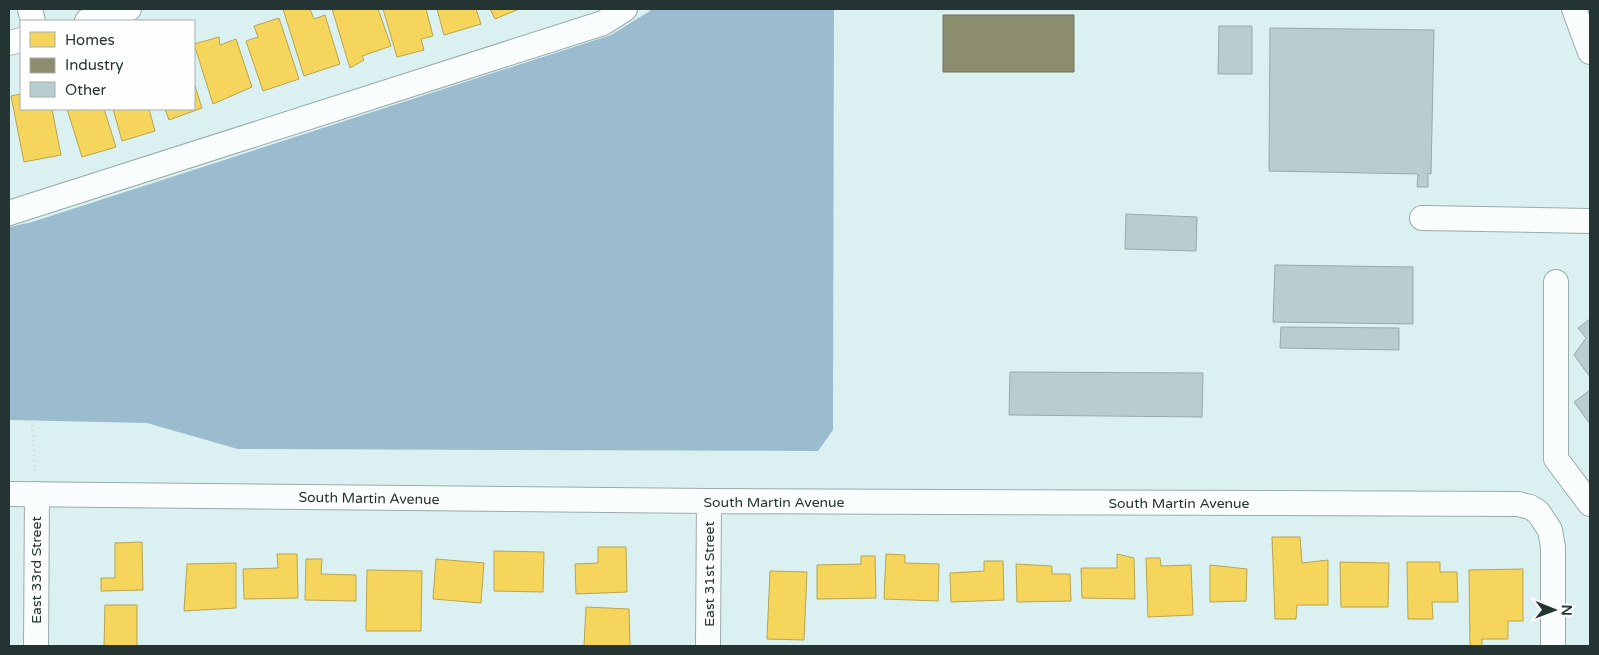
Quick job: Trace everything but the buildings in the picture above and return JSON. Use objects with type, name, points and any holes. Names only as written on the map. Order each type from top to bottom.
[{"type":"street","points":[[90,20],[129,9]]},
{"type":"street","points":[[9,213],[603,23],[624,9]]},
{"type":"street","points":[[1579,10],[1590,52]]},
{"type":"street","points":[[1422,218],[1590,220]]},
{"type":"street","points":[[1556,282],[1556,459],[1590,504]]},
{"type":"street","name":"South Martin Avenue","points":[[9,494],[709,502],[1518,504],[1538,512],[1550,530],[1553,547],[1553,646]]},
{"type":"street","name":"East 33rd Street","points":[[36,494],[36,646]]},
{"type":"street","name":"East 31st Street","points":[[708,646],[709,502]]},
{"type":"path","points":[[32,420],[36,494]]},
{"type":"water","points":[[653,9],[834,9],[833,430],[818,451],[238,449],[147,423],[9,420],[9,227],[32,222],[611,35]]}]
